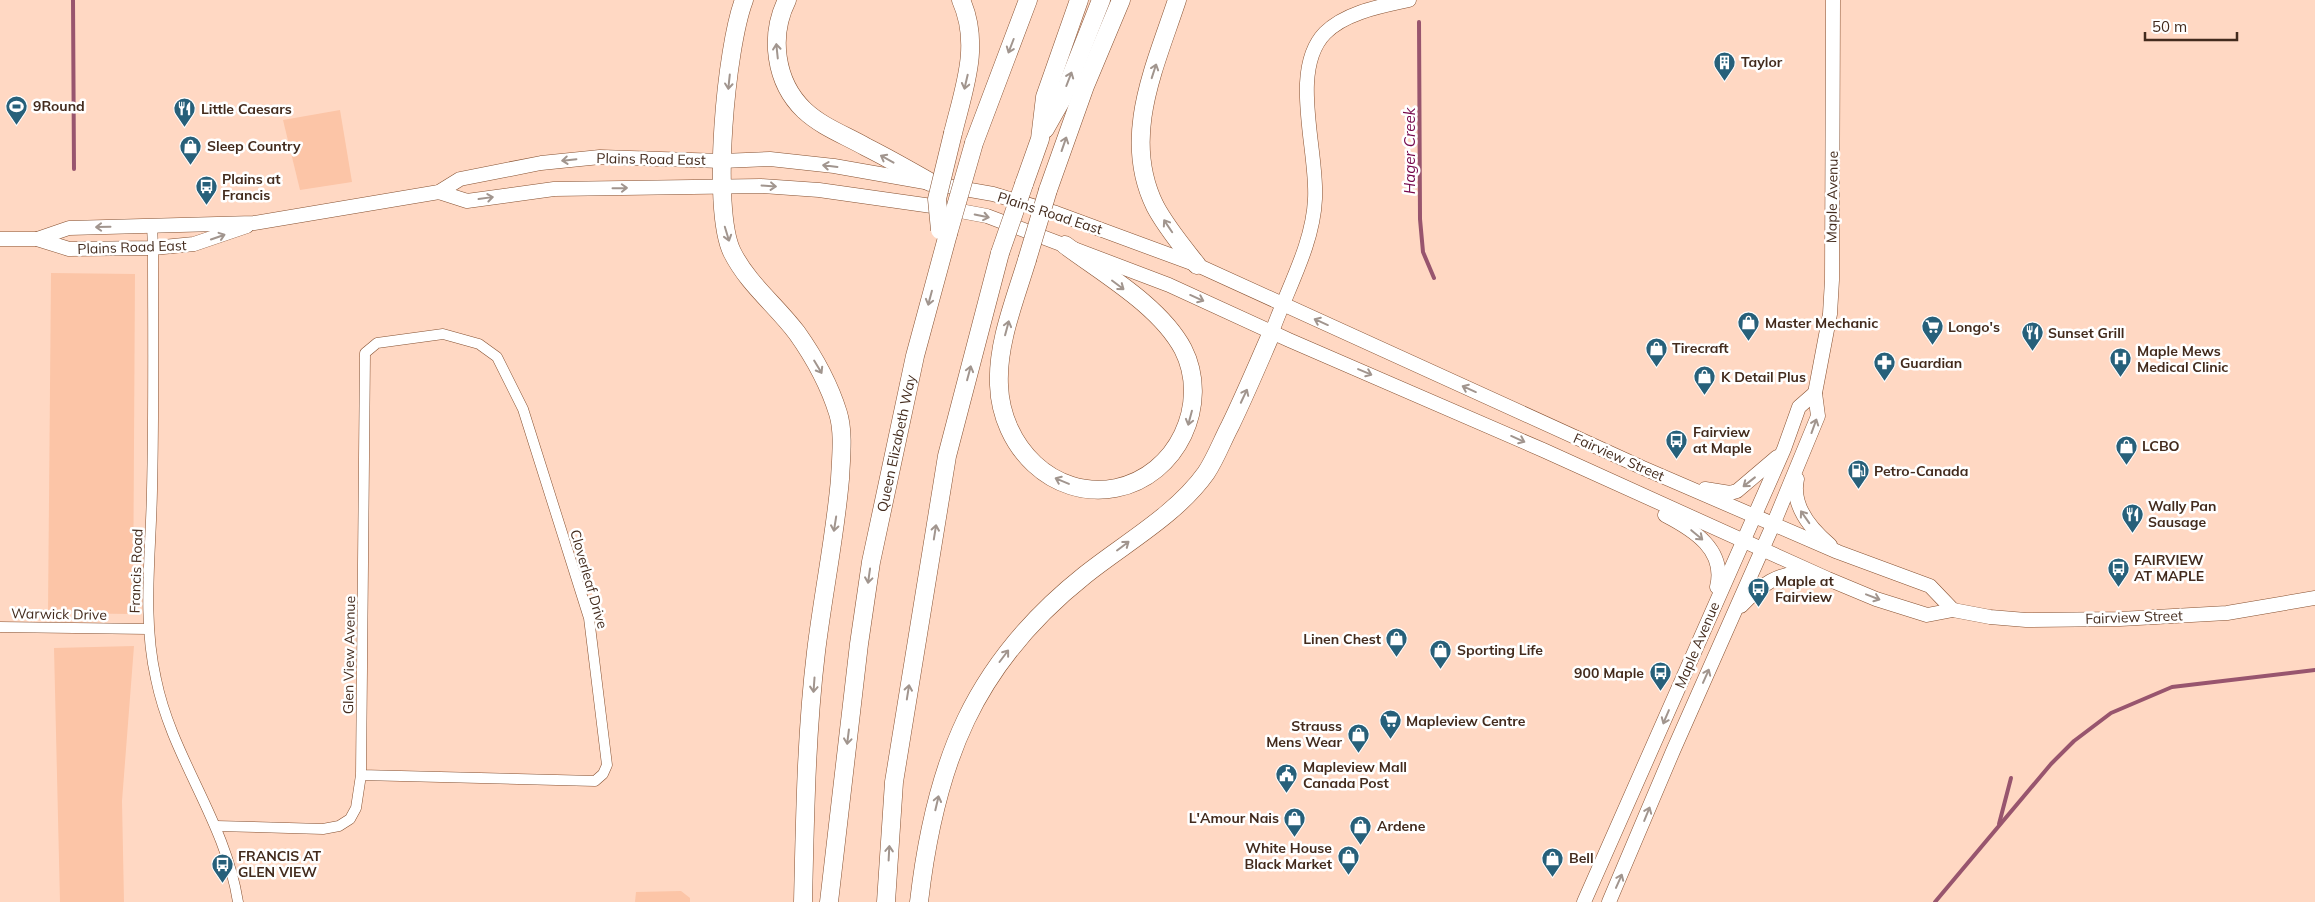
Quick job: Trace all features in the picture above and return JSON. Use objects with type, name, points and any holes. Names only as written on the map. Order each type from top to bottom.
[{"type":"highway","points":[[744,0],[734,37],[722,160],[720,186],[724,225],[732,251],[753,284],[796,333],[821,372],[839,415],[841,455],[838,502],[816,653],[806,790],[803,902]]},
{"type":"highway","points":[[787,0],[778,28],[777,55],[786,86],[804,110],[834,131],[930,182]]},
{"type":"highway","points":[[944,232],[937,199],[972,46],[966,11],[961,0]]},
{"type":"highway","name":"Queen Elizabeth Way","points":[[829,902],[859,644],[871,562],[911,375],[942,250],[944,232],[974,143],[1028,0]]},
{"type":"highway","points":[[1040,138],[1045,97],[1079,0]]},
{"type":"highway","points":[[886,902],[894,782],[947,456],[1000,253],[1040,138],[1062,99],[1101,0]]},
{"type":"highway","points":[[1065,245],[1149,308],[1175,337],[1188,363],[1193,402],[1186,432],[1176,449],[1160,466],[1132,483],[1102,489],[1076,486],[1064,482],[1037,466],[1013,440],[1001,408],[999,370],[1006,333],[1048,190],[1085,86],[1121,0]]},
{"type":"highway","points":[[1177,0],[1143,104],[1140,148],[1144,178],[1156,207],[1197,265]]},
{"type":"highway","points":[[918,902],[936,809],[947,766],[962,725],[980,690],[1006,654],[1046,607],[1184,498],[1206,473],[1250,384],[1272,332]]},
{"type":"main road","points":[[1272,332],[1303,251],[1314,211],[1315,184],[1307,96],[1308,75],[1313,50],[1325,32],[1346,19],[1409,0]]},
{"type":"main road","name":"Maple Avenue","points":[[1609,902],[1773,525],[1818,416],[1815,393],[1830,314],[1832,288],[1833,0]]},
{"type":"main road","name":"Plains Road East","points":[[37,239],[69,228],[254,223],[439,192],[460,179],[541,163],[600,157],[722,160],[770,159],[834,166],[993,194],[1056,213],[1197,265],[1281,305]]},
{"type":"main road","name":"Plains Road East","points":[[439,192],[466,201],[554,189],[761,186],[819,190],[939,207],[988,216],[1169,286],[1272,332]]},
{"type":"main road","name":"Plains Road East","points":[[0,239],[37,239],[69,249],[153,248],[194,244],[218,238],[254,223]]},
{"type":"main road","name":"Fairview Street","points":[[1281,305],[1773,525],[1838,552],[1930,586],[1953,610]]},
{"type":"main road","name":"Fairview Street","points":[[1272,332],[1474,419],[1828,579],[1927,615],[1953,610],[1990,617],[2026,620],[2120,619],[2227,613],[2315,598]]},
{"type":"main road","name":"Maple Avenue","points":[[1584,902],[1784,449],[1799,407],[1815,393]]},
{"type":"main road","points":[[1667,478],[1715,492],[1730,493],[1737,491],[1759,474],[1784,449]]},
{"type":"main road","points":[[1802,456],[1795,498],[1800,510],[1816,532],[1838,552]]},
{"type":"main road","points":[[1611,482],[1696,532],[1707,544],[1715,557],[1720,575],[1713,608]]},
{"type":"main road","points":[[1732,616],[1753,594],[1783,574],[1798,573],[1828,579]]},
{"type":"street","name":"Francis Road","points":[[152,225],[152,488],[148,629],[155,678],[166,720],[216,826],[236,887],[238,902]]},
{"type":"street","name":"Cloverleaf Drive","points":[[361,775],[595,780],[608,765],[589,618],[523,409],[496,358],[479,344],[443,334],[377,343],[365,353]]},
{"type":"street","name":"Glen View Avenue","points":[[216,826],[323,829],[339,826],[350,819],[356,808],[361,775],[365,353]]},
{"type":"street","name":"Warwick Drive","points":[[0,627],[148,629]]},
{"type":"shaded area","points":[[340,110],[352,182],[300,190],[283,120]]},
{"type":"shaded area","points":[[51,273],[135,274],[133,614],[48,613]]},
{"type":"shaded area","points":[[134,646],[122,801],[124,902],[60,902],[54,648]]},
{"type":"shaded area","points":[[681,891],[690,898],[690,902],[635,902],[636,892]]},
{"type":"waterway","points":[[73,0],[74,169]]},
{"type":"waterway","name":"Hager Creek","points":[[1419,22],[1420,219],[1423,252],[1434,278]]},
{"type":"waterway","points":[[1935,902],[2051,764],[2074,741],[2111,713],[2172,687],[2315,670]]},
{"type":"waterway","name":"Hager Creek","points":[[1999,824],[2011,778]]},
{"type":"place","name":"Taylor","points":[[1725,81]]},
{"type":"place","name":"9Round","points":[[17,125]]},
{"type":"place","name":"Little Caesars","points":[[185,128]]},
{"type":"place","name":"Sleep Country","points":[[191,165]]},
{"type":"place","name":"Plains at Francis","points":[[206,206]]},
{"type":"place","name":"Master Mechanic","points":[[1749,342]]},
{"type":"place","name":"Longo's","points":[[1932,346]]},
{"type":"place","name":"Sunset Grill","points":[[2032,352]]},
{"type":"place","name":"Tirecraft","points":[[1656,367]]},
{"type":"place","name":"Maple Mews Medical Clinic","points":[[2121,378]]},
{"type":"place","name":"Guardian","points":[[1884,382]]},
{"type":"place","name":"K Detail Plus","points":[[1705,396]]},
{"type":"place","name":"Fairview at Maple","points":[[1677,459]]},
{"type":"place","name":"LCBO","points":[[2126,465]]},
{"type":"place","name":"Petro-Canada","points":[[1858,490]]},
{"type":"place","name":"Wally Pan Sausage","points":[[2132,533]]},
{"type":"place","name":"FAIRVIEW AT MAPLE","points":[[2118,587]]},
{"type":"place","name":"Maple at Fairview","points":[[1759,608]]},
{"type":"place","name":"Linen Chest","points":[[1397,658]]},
{"type":"place","name":"Sporting Life","points":[[1441,669]]},
{"type":"place","name":"900 Maple","points":[[1660,692]]},
{"type":"place","name":"Mapleview Centre","points":[[1390,740]]},
{"type":"place","name":"Strauss Mens Wear","points":[[1358,753]]},
{"type":"place","name":"Mapleview Mall Canada Post","points":[[1287,794]]},
{"type":"place","name":"L'Amour Nais","points":[[1295,837]]},
{"type":"place","name":"Ardene","points":[[1361,845]]},
{"type":"place","name":"White House Black Market","points":[[1348,875]]},
{"type":"place","name":"Bell","points":[[1553,877]]},
{"type":"place","name":"FRANCIS AT GLEN VIEW","points":[[222,883]]}]
